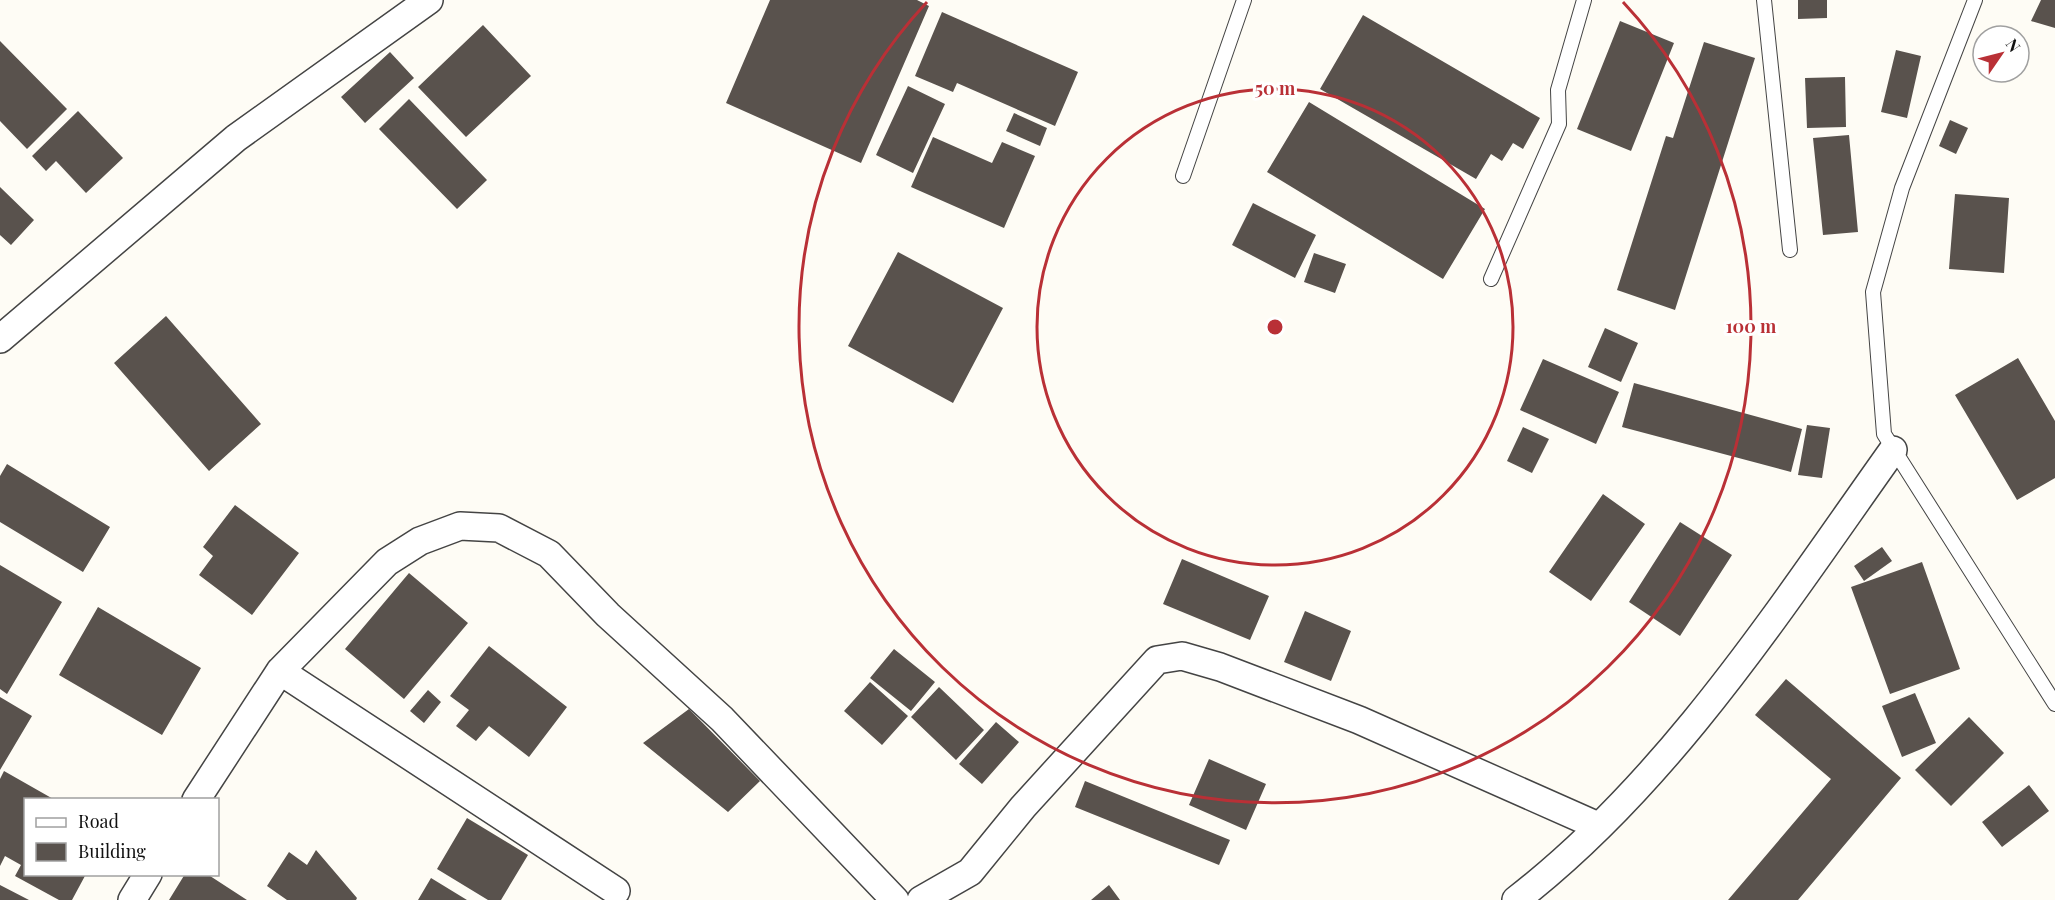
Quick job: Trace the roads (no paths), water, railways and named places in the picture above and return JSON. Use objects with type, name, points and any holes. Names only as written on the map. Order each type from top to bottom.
[{"type":"street","points":[[0,339],[236,138],[429,0]]},
{"type":"street","points":[[1516,900],[1598,826],[1692,727],[1893,450]]},
{"type":"street","points":[[197,798],[280,670],[387,562],[420,541],[460,526],[499,528],[549,554],[608,615],[722,719],[896,900]]},
{"type":"street","points":[[921,900],[970,872],[1023,807],[1157,660],[1182,656],[1220,667],[1359,720],[1598,826]]},
{"type":"street","points":[[280,670],[616,891]]},
{"type":"street","points":[[132,900],[147,876]]},
{"type":"lane","points":[[1183,176],[1244,0]]},
{"type":"lane","points":[[1491,279],[1559,124],[1558,90],[1584,0]]},
{"type":"lane","points":[[1764,0],[1791,250]]},
{"type":"lane","points":[[1975,0],[1902,188],[1873,292],[1884,434],[2055,704]]}]
